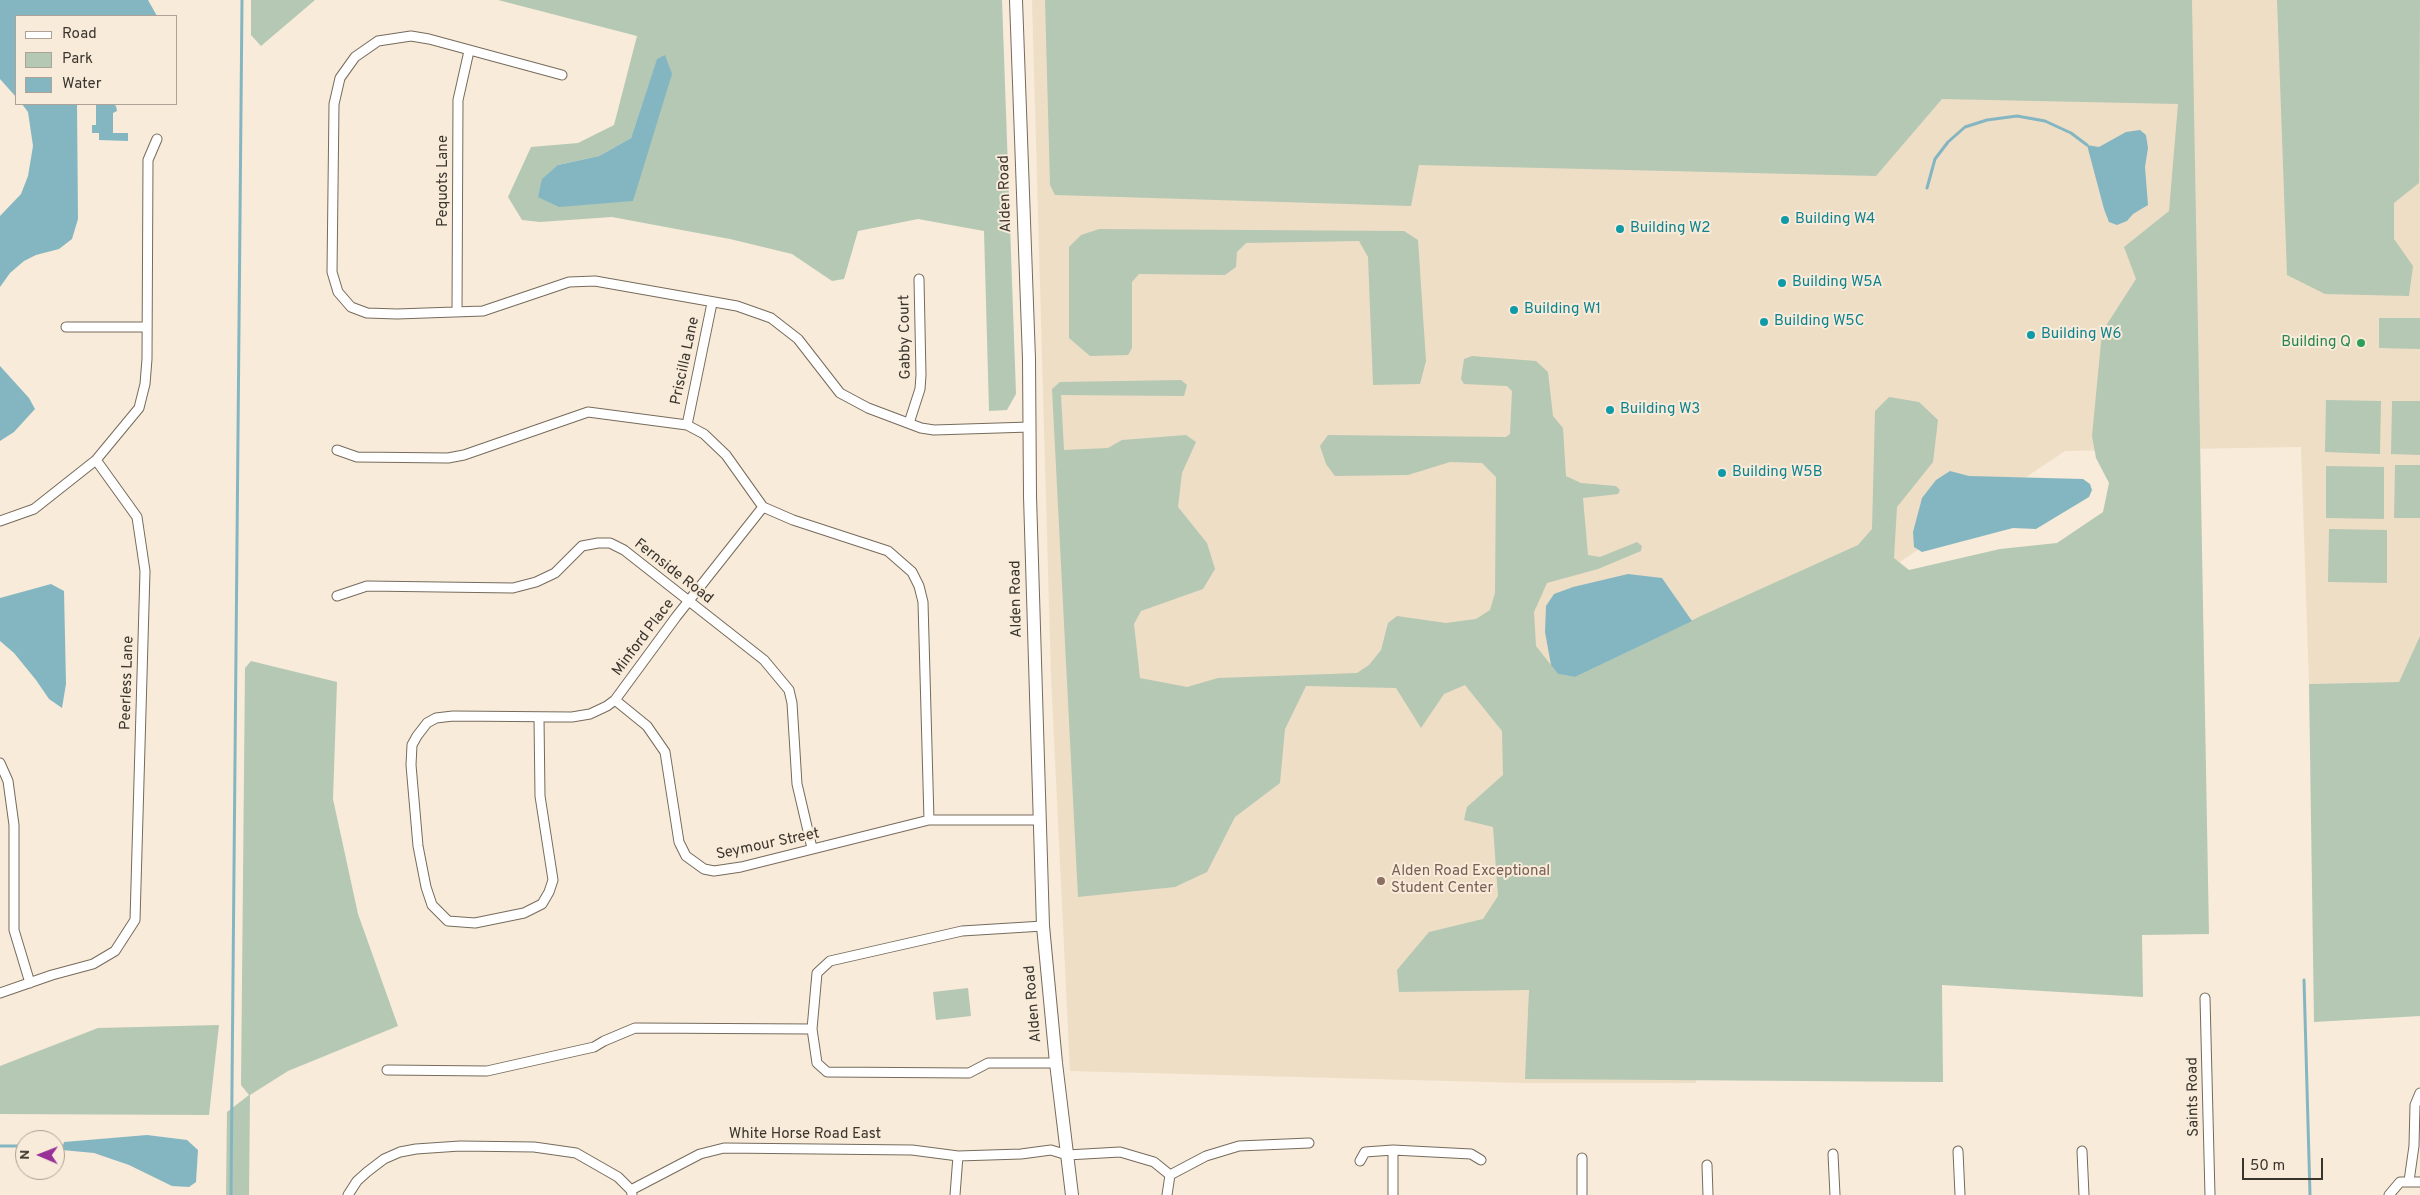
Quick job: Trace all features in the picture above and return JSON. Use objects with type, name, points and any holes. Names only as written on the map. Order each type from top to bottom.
[{"type":"street","name":"Alden Road","points":[[1016,0],[1030,428],[1038,820],[1043,926],[1056,1063],[1072,1195]]},
{"type":"street","points":[[562,75],[429,39],[411,36],[378,41],[360,52],[340,78],[334,104],[332,272],[338,292],[351,306],[367,313],[397,314],[483,311],[509,304],[569,282],[582,280],[737,306],[771,318],[798,339],[840,392],[868,408],[934,430],[1030,428]]},
{"type":"street","name":"Pequots Lane","points":[[457,312],[458,100],[469,51]]},
{"type":"street","points":[[0,521],[34,509],[96,460],[139,408],[145,384],[147,359],[148,160],[157,139]]},
{"type":"street","name":"Gabby Court","points":[[908,422],[920,389],[919,279]]},
{"type":"street","name":"Priscilla Lane","points":[[687,425],[712,303]]},
{"type":"street","points":[[66,327],[146,327]]},
{"type":"street","points":[[337,450],[357,457],[448,458],[464,455],[588,412],[687,425],[715,442],[763,507],[793,520],[888,551],[912,572],[919,586],[923,602],[929,820]]},
{"type":"street","name":"Peerless Lane","points":[[30,983],[93,964],[115,951],[135,920],[145,571],[137,517],[96,460]]},
{"type":"street","name":"Minford Place","points":[[539,718],[540,796],[553,880],[549,892],[542,904],[524,913],[464,924],[448,921],[432,905],[424,879],[414,808],[411,765],[412,745],[416,736],[427,723],[436,718],[487,716],[572,717],[590,714],[615,700],[688,602],[763,507]]},
{"type":"street","name":"Fernside Road","points":[[337,596],[367,586],[513,588],[536,582],[555,572],[582,546],[610,543],[624,550],[764,660],[781,678],[789,690],[792,702],[797,784],[812,848]]},
{"type":"street","name":"Seymour Street","points":[[615,700],[647,726],[664,752],[679,842],[686,856],[696,865],[714,871],[732,869],[812,848],[867,838],[929,820],[1038,820]]},
{"type":"street","points":[[0,764],[8,781],[14,826],[14,930],[30,983],[0,993]]},
{"type":"street","points":[[1043,926],[962,931],[830,961],[817,973],[812,1029],[816,1064],[827,1072],[969,1074],[988,1063],[1056,1063]]},
{"type":"street","name":"Saints Road","points":[[2205,998],[2210,1195]]},
{"type":"street","points":[[387,1070],[486,1071],[594,1047],[635,1028],[812,1029]]},
{"type":"street","points":[[2409,1181],[2414,1146],[2415,1105],[2420,1093]]},
{"type":"street","points":[[1167,1195],[1170,1175],[1206,1156],[1239,1146],[1309,1143]]},
{"type":"street","points":[[348,1195],[357,1181],[384,1159],[416,1149],[460,1146],[534,1147],[576,1153],[618,1177],[631,1192]]},
{"type":"street","name":"White Horse Road East","points":[[631,1192],[700,1154],[724,1148],[912,1150],[958,1156],[1021,1154],[1052,1150],[1067,1154],[1120,1152],[1154,1162],[1170,1175]]},
{"type":"street","points":[[1393,1150],[1393,1195]]},
{"type":"street","points":[[1360,1161],[1365,1152],[1393,1150],[1471,1154],[1481,1160]]},
{"type":"street","points":[[1958,1151],[1960,1195]]},
{"type":"street","points":[[2082,1151],[2084,1195]]},
{"type":"street","points":[[1834,1154],[1835,1195]]},
{"type":"street","points":[[955,1195],[958,1156]]},
{"type":"street","points":[[1582,1158],[1582,1195]]},
{"type":"street","points":[[1707,1165],[1708,1195]]},
{"type":"street","points":[[2389,1195],[2400,1182],[2420,1182]]},
{"type":"shaded area","points":[[1032,0],[2420,0],[2420,636],[2399,682],[2309,684],[2301,447],[2065,451],[1706,692],[1696,1083],[1525,1083],[1070,1071],[1051,676]]},
{"type":"green space","points":[[251,0],[315,0],[261,46],[251,35]]},
{"type":"green space","points":[[498,0],[1002,0],[1016,394],[1007,410],[989,411],[984,231],[918,219],[858,231],[844,279],[832,281],[792,254],[730,239],[612,217],[540,222],[522,220],[508,197],[531,147],[578,143],[614,125],[637,36]],"holes":[[[657,60],[633,201],[558,165],[599,156],[631,138]]]},
{"type":"green space","points":[[1045,0],[2192,0],[2209,934],[2142,935],[2143,997],[1942,985],[1943,1082],[1525,1079],[1529,990],[1399,992],[1397,970],[1429,932],[1483,919],[1498,896],[1493,827],[1464,820],[1467,807],[1503,775],[1502,731],[1465,685],[1444,694],[1421,728],[1396,688],[1306,686],[1285,729],[1280,783],[1235,817],[1207,872],[1175,887],[1078,897],[1052,389],[1060,382],[1181,380],[1187,385],[1184,396],[1061,395],[1064,450],[1108,448],[1122,440],[1186,435],[1196,442],[1182,473],[1178,507],[1207,543],[1215,569],[1203,589],[1141,611],[1134,624],[1140,678],[1187,687],[1218,678],[1357,673],[1369,665],[1381,650],[1388,623],[1397,616],[1446,623],[1476,619],[1490,610],[1495,593],[1496,477],[1482,463],[1450,462],[1408,475],[1335,476],[1326,464],[1320,446],[1328,435],[1506,437],[1510,434],[1512,391],[1507,386],[1464,384],[1461,379],[1464,359],[1472,356],[1536,361],[1548,372],[1553,416],[1563,428],[1566,476],[1581,483],[1616,486],[1620,490],[1618,494],[1583,498],[1588,555],[1600,557],[1637,542],[1642,546],[1641,551],[1598,569],[1547,583],[1534,612],[1536,646],[1558,674],[1575,677],[1703,615],[1858,545],[1872,529],[1875,411],[1889,397],[1919,402],[1938,420],[1933,462],[1897,507],[1894,558],[1909,570],[2000,549],[2057,543],[2103,512],[2109,483],[2096,458],[2092,436],[2102,332],[2136,279],[2124,247],[2169,211],[2178,104],[1942,99],[1876,176],[1419,165],[1411,206],[1055,195],[1050,185]]},
{"type":"green space","points":[[2277,0],[2420,0],[2419,183],[2394,203],[2394,239],[2413,266],[2409,296],[2325,294],[2287,275]]},
{"type":"green space","points":[[1099,229],[1404,231],[1418,240],[1426,361],[1420,384],[1373,385],[1368,257],[1359,241],[1246,243],[1237,252],[1236,267],[1225,275],[1139,274],[1132,282],[1132,348],[1128,355],[1090,356],[1069,338],[1069,247],[1081,235]]},
{"type":"green space","points":[[2379,318],[2420,318],[2420,349],[2379,348]]},
{"type":"green space","points":[[2326,400],[2381,401],[2380,454],[2325,452]]},
{"type":"green space","points":[[2392,401],[2420,401],[2420,455],[2391,454]]},
{"type":"green space","points":[[2395,465],[2420,465],[2420,518],[2394,518]]},
{"type":"green space","points":[[2326,466],[2384,467],[2384,519],[2326,518]]},
{"type":"green space","points":[[2329,529],[2387,530],[2387,583],[2328,582]]},
{"type":"green space","points":[[2420,636],[2420,1016],[2314,1022],[2309,684],[2399,682]]},
{"type":"green space","points":[[251,661],[337,682],[333,799],[358,914],[398,1026],[288,1071],[250,1095],[249,1195],[226,1195],[227,1112],[249,1095],[241,1085],[245,668]]},
{"type":"green space","points":[[968,988],[971,1016],[936,1020],[933,992]]},
{"type":"green space","points":[[219,1025],[209,1115],[0,1114],[0,1066],[98,1028]]},
{"type":"water","points":[[0,0],[148,0],[156,15],[15,15],[15,96],[0,79]]},
{"type":"water","points":[[665,55],[672,74],[633,201],[559,207],[538,197],[542,179],[558,165],[599,156],[631,138],[657,59]]},
{"type":"water","points":[[23,105],[77,105],[78,219],[72,239],[59,249],[36,255],[24,261],[10,273],[0,287],[0,216],[21,194],[28,176],[33,146],[28,112]]},
{"type":"water","points":[[96,105],[114,105],[117,111],[113,113],[113,133],[128,133],[128,141],[99,140],[99,133],[92,133],[92,125],[96,125]]},
{"type":"water","points":[[2140,130],[2146,135],[2148,148],[2145,167],[2148,205],[2133,214],[2127,221],[2117,225],[2109,222],[2104,209],[2087,145],[2099,147],[2126,132]]},
{"type":"water","points":[[0,366],[29,398],[35,409],[14,432],[0,441]]},
{"type":"water","points":[[1950,471],[1969,476],[2083,479],[2090,484],[2092,490],[2089,497],[2036,529],[2013,528],[1922,552],[1914,547],[1913,532],[1922,498],[1936,480]]},
{"type":"water","points":[[1628,574],[1662,578],[1692,621],[1575,677],[1558,674],[1551,665],[1545,632],[1546,606],[1554,594],[1573,587]]},
{"type":"water","points":[[51,584],[64,591],[66,684],[62,708],[49,699],[14,653],[0,641],[0,598]]},
{"type":"water","points":[[147,1135],[187,1140],[198,1150],[196,1182],[189,1187],[172,1186],[129,1165],[94,1153],[65,1150],[65,1142]]},
{"type":"waterway","points":[[231,1195],[242,0]]},
{"type":"waterway","points":[[1927,188],[1935,159],[1948,142],[1965,127],[1987,120],[2017,116],[2045,121],[2071,133],[2087,145]]},
{"type":"waterway","points":[[2304,980],[2310,1195]]},
{"type":"waterway","points":[[0,1146],[15,1146]]},
{"type":"place","name":"Building W4","points":[[1785,220]]},
{"type":"place","name":"Building W2","points":[[1620,229]]},
{"type":"place","name":"Building W5A","points":[[1782,283]]},
{"type":"place","name":"Building W1","points":[[1514,310]]},
{"type":"place","name":"Building W5C","points":[[1764,322]]},
{"type":"place","name":"Building W6","points":[[2031,335]]},
{"type":"place","name":"Building Q","points":[[2361,343]]},
{"type":"place","name":"Building W3","points":[[1610,410]]},
{"type":"place","name":"Building W5B","points":[[1722,473]]},
{"type":"place","name":"Alden Road Exceptional Student Center","points":[[1381,881]]}]
